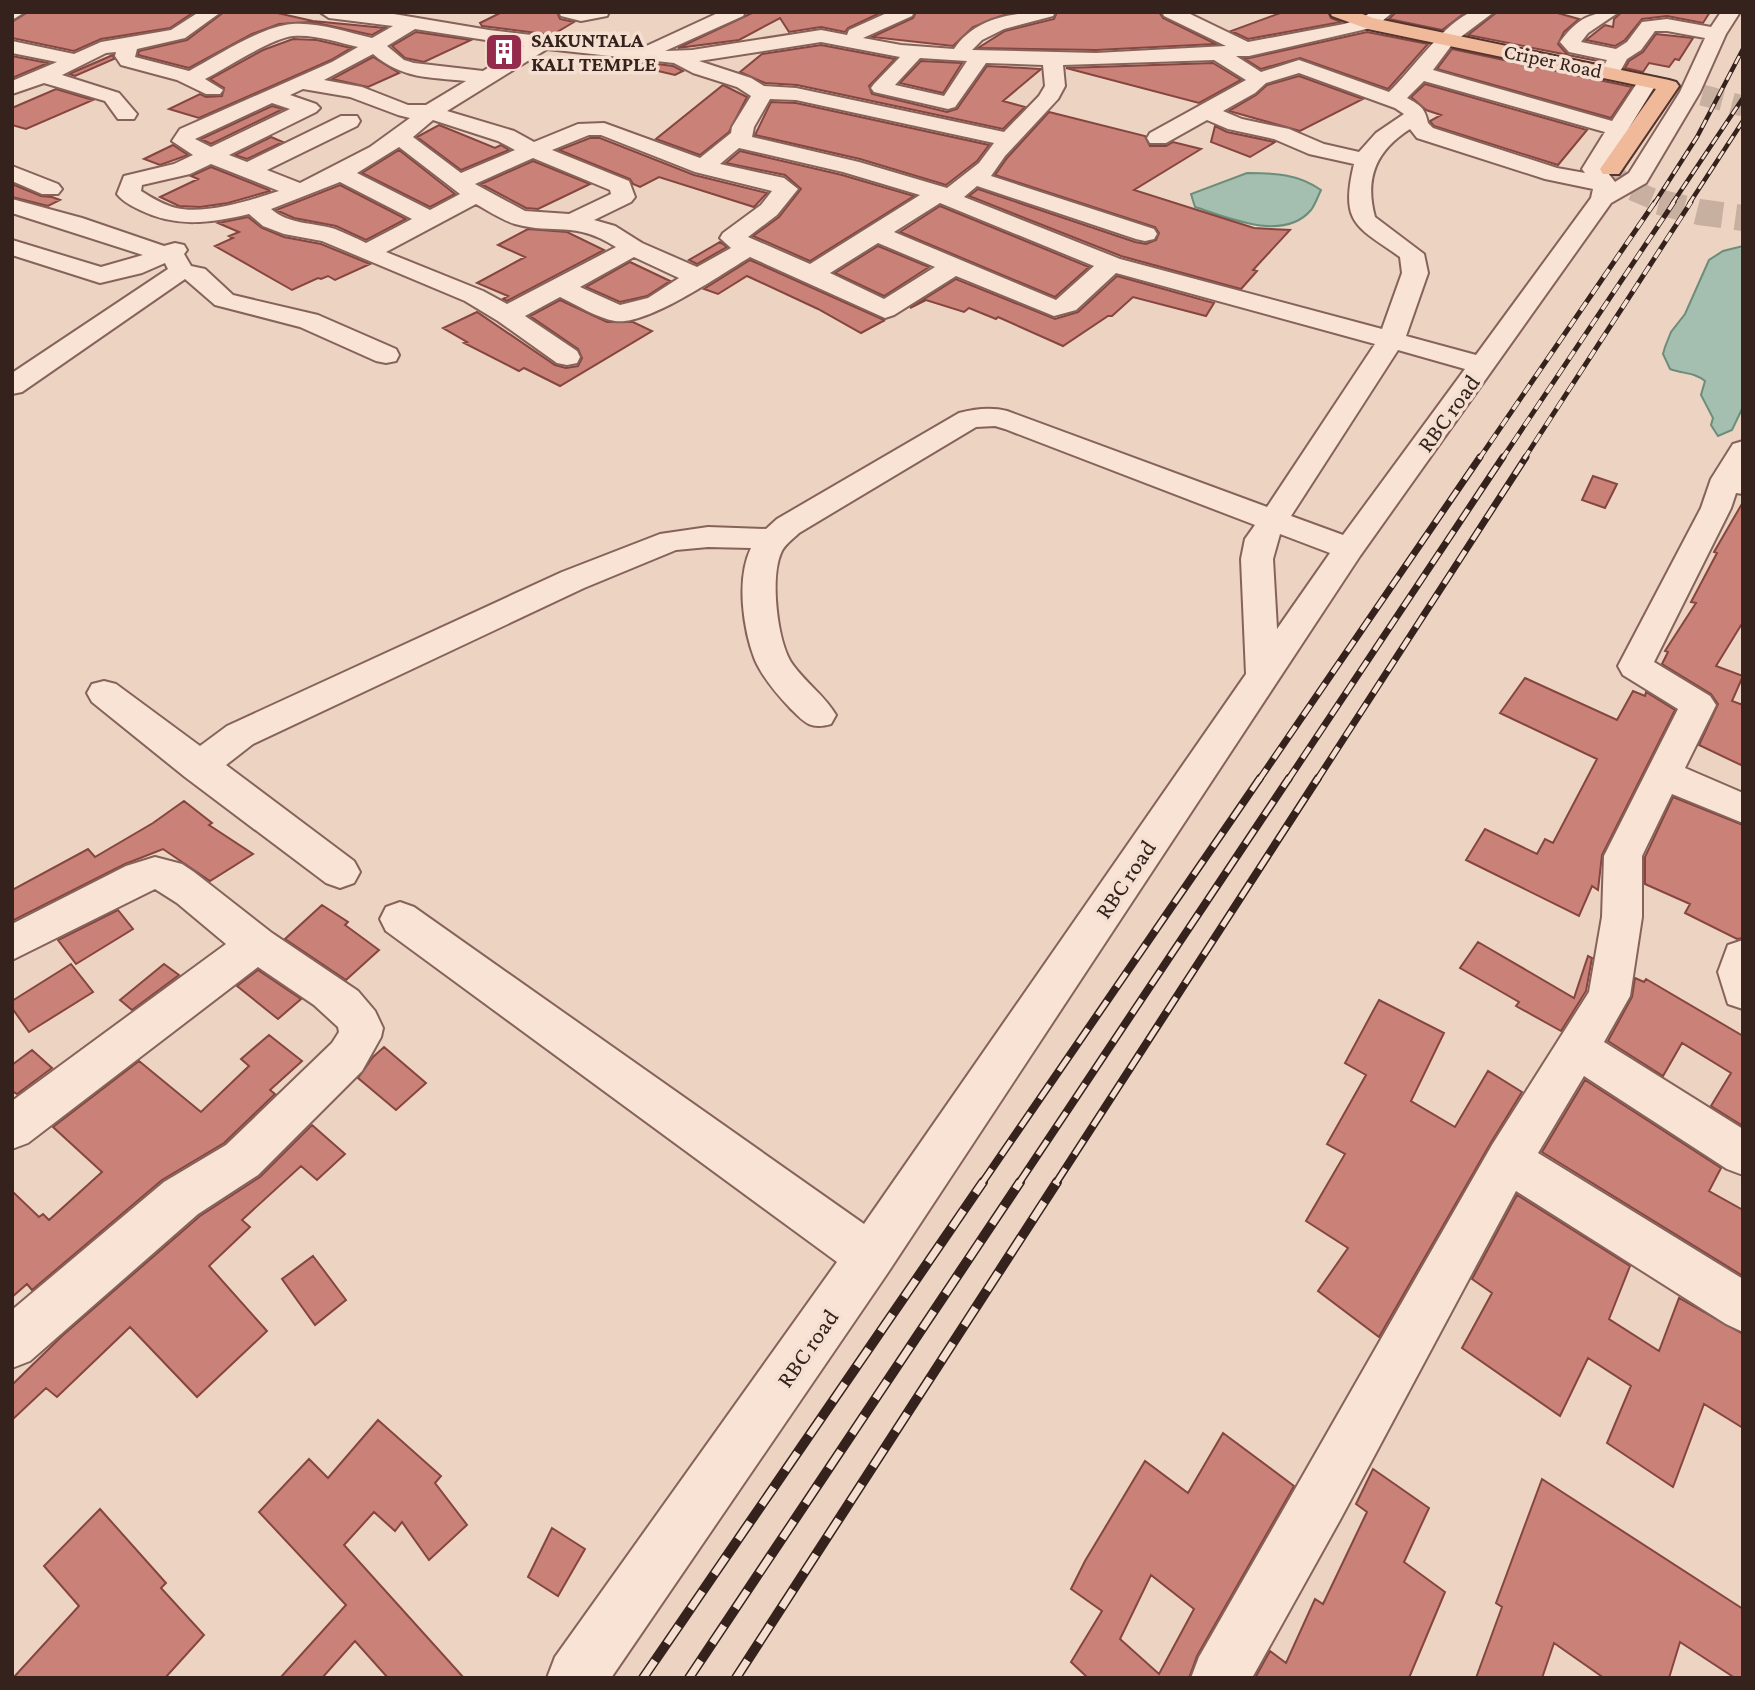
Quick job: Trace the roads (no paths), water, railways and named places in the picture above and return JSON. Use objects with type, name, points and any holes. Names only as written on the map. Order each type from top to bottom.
[{"type":"main road","name":"Criper Road","points":[[1339,12],[1376,18],[1447,38],[1614,64],[1677,89]]},
{"type":"street","points":[[12,88],[112,45],[146,42],[178,34],[212,12]]},
{"type":"street","points":[[329,12],[366,13],[410,24],[680,58],[807,37],[859,38],[905,12]]},
{"type":"street","points":[[568,12],[581,15],[600,12]]},
{"type":"street","points":[[642,55],[662,43],[736,12]]},
{"type":"street","points":[[915,52],[881,88],[948,103],[953,99],[970,56],[967,40],[978,32],[1046,12]]},
{"type":"street","points":[[1171,12],[1249,50]]},
{"type":"street","points":[[1485,12],[1447,38],[1407,76],[1394,99],[1408,109],[1425,133],[1499,159],[1553,174],[1606,184],[1638,178],[1677,89],[1724,22]]},
{"type":"street","points":[[1609,12],[1581,29],[1570,42],[1576,48],[1614,64],[1634,46],[1649,26],[1724,22]]},
{"type":"street","points":[[1690,12],[1724,22]]},
{"type":"street","points":[[811,19],[859,38],[915,52],[1052,59],[1218,54],[1322,40],[1376,18]]},
{"type":"street","points":[[1291,23],[1322,40]]},
{"type":"street","points":[[300,191],[211,156],[187,144],[183,138],[306,82],[410,24]]},
{"type":"street","points":[[191,78],[272,36],[292,30],[327,33],[374,45],[403,67],[484,77]]},
{"type":"street","points":[[309,108],[182,169],[132,181],[129,194],[154,210],[187,217],[228,213],[300,191],[339,173],[399,137],[430,112],[544,42]]},
{"type":"street","points":[[129,44],[125,56],[128,61],[191,78],[208,89],[309,108],[399,137],[468,189],[520,218],[572,221],[607,231],[633,248],[698,277]]},
{"type":"street","points":[[12,47],[75,60]]},
{"type":"street","points":[[1218,54],[1259,79],[1284,89]]},
{"type":"street","points":[[234,57],[259,65]]},
{"type":"street","points":[[680,58],[690,66],[760,92],[820,99],[1011,140]]},
{"type":"street","points":[[811,274],[975,178],[1048,99],[1055,86],[1052,59]]},
{"type":"street","points":[[1158,138],[1248,89],[1259,79],[1299,66],[1408,109]]},
{"type":"street","points":[[112,97],[168,72]]},
{"type":"street","points":[[284,73],[306,82],[355,91],[405,111],[430,112],[506,136],[621,186],[623,197],[617,202],[572,221]]},
{"type":"street","points":[[381,102],[438,73]]},
{"type":"street","points":[[43,76],[112,97],[126,114]]},
{"type":"street","points":[[1407,76],[1539,107],[1620,130]]},
{"type":"street","points":[[1606,184],[1593,169],[1620,130],[1677,89]]},
{"type":"street","points":[[703,167],[742,136],[743,127],[762,99],[760,92]]},
{"type":"street","points":[[1499,159],[1539,107]]},
{"type":"street","points":[[1263,674],[1257,559],[1261,539],[1270,520],[1391,340],[1415,273],[1412,254],[1364,219],[1361,208],[1364,160],[1408,109]]},
{"type":"street","points":[[1206,112],[1245,126],[1281,134],[1317,149],[1364,160]]},
{"type":"street","points":[[247,171],[349,121]]},
{"type":"street","points":[[367,252],[430,219],[468,189],[533,150],[586,129],[604,129],[703,167],[776,183],[786,189],[769,210],[732,238],[748,248],[811,274],[885,310],[954,266]]},
{"type":"street","points":[[851,167],[883,140]]},
{"type":"street","points":[[734,141],[851,167],[944,196],[1014,227],[1111,264],[1483,365]]},
{"type":"street","points":[[993,161],[1019,168]]},
{"type":"street","points":[[12,173],[50,189]]},
{"type":"street","points":[[339,173],[430,219]]},
{"type":"street","points":[[975,178],[1145,234]]},
{"type":"street","name":"RBC road","points":[[576,1678],[870,1257],[1349,549],[1483,365],[1606,184]]},
{"type":"street","points":[[12,206],[74,223],[174,263],[196,274],[224,300],[309,321],[386,355]]},
{"type":"street","points":[[254,206],[271,221],[292,229],[328,235],[405,270],[474,296],[507,315],[567,357]]},
{"type":"street","points":[[12,386],[174,263],[228,213]]},
{"type":"street","points":[[878,234],[1043,305],[1061,308],[1111,264]]},
{"type":"street","points":[[12,247],[100,275],[174,263]]},
{"type":"street","points":[[507,315],[633,248]]},
{"type":"street","points":[[560,287],[618,314],[657,303],[748,248]]},
{"type":"street","points":[[818,715],[774,663],[764,631],[761,590],[764,555],[773,539],[788,526],[969,419],[985,416],[1015,423],[1349,549]]},
{"type":"street","points":[[1220,1678],[1321,1501],[1508,1160],[1609,996],[1622,917],[1623,856],[1698,705],[1635,666],[1737,472]]},
{"type":"street","points":[[198,767],[240,735],[573,580],[659,545],[708,537],[773,539]]},
{"type":"street","points":[[104,693],[198,767],[340,872]]},
{"type":"street","points":[[1664,775],[1743,809]]},
{"type":"street","points":[[12,943],[112,890],[155,873],[168,875],[257,944],[355,1014],[362,1027],[360,1037],[347,1057],[242,1160],[181,1198],[12,1343]]},
{"type":"street","points":[[400,919],[870,1257]]},
{"type":"street","points":[[12,1128],[257,944]]},
{"type":"street","points":[[1743,957],[1739,972],[1743,991]]},
{"type":"street","points":[[1576,1047],[1743,1154]]},
{"type":"street","points":[[1508,1160],[1743,1307]]},
{"type":"tunnel","points":[[1702,95],[1743,106]]},
{"type":"tunnel","points":[[1611,169],[1625,187],[1662,203]]},
{"type":"tunnel","points":[[1662,203],[1699,212],[1743,218]]},
{"type":"railway","points":[[1654,204],[1697,137],[1743,49]]},
{"type":"railway","points":[[1672,204],[1743,98]]},
{"type":"railway","points":[[1689,204],[1743,121]]},
{"type":"railway","points":[[1479,459],[1655,202]]},
{"type":"railway","points":[[1502,459],[1674,202]]},
{"type":"railway","points":[[1524,459],[1691,202]]},
{"type":"railway","points":[[1259,780],[1480,457]]},
{"type":"railway","points":[[1288,780],[1503,457]]},
{"type":"railway","points":[[1317,780],[1526,457]]},
{"type":"railway","points":[[982,1183],[1260,778]]},
{"type":"railway","points":[[1019,1183],[1289,778]]},
{"type":"railway","points":[[1056,1183],[1318,778]]},
{"type":"railway","points":[[643,1678],[983,1182]]},
{"type":"railway","points":[[689,1678],[1020,1182]]},
{"type":"railway","points":[[736,1678],[1057,1182]]},
{"type":"place","name":"SAKUNTALA KALI TEMPLE","points":[[504,52]]}]
